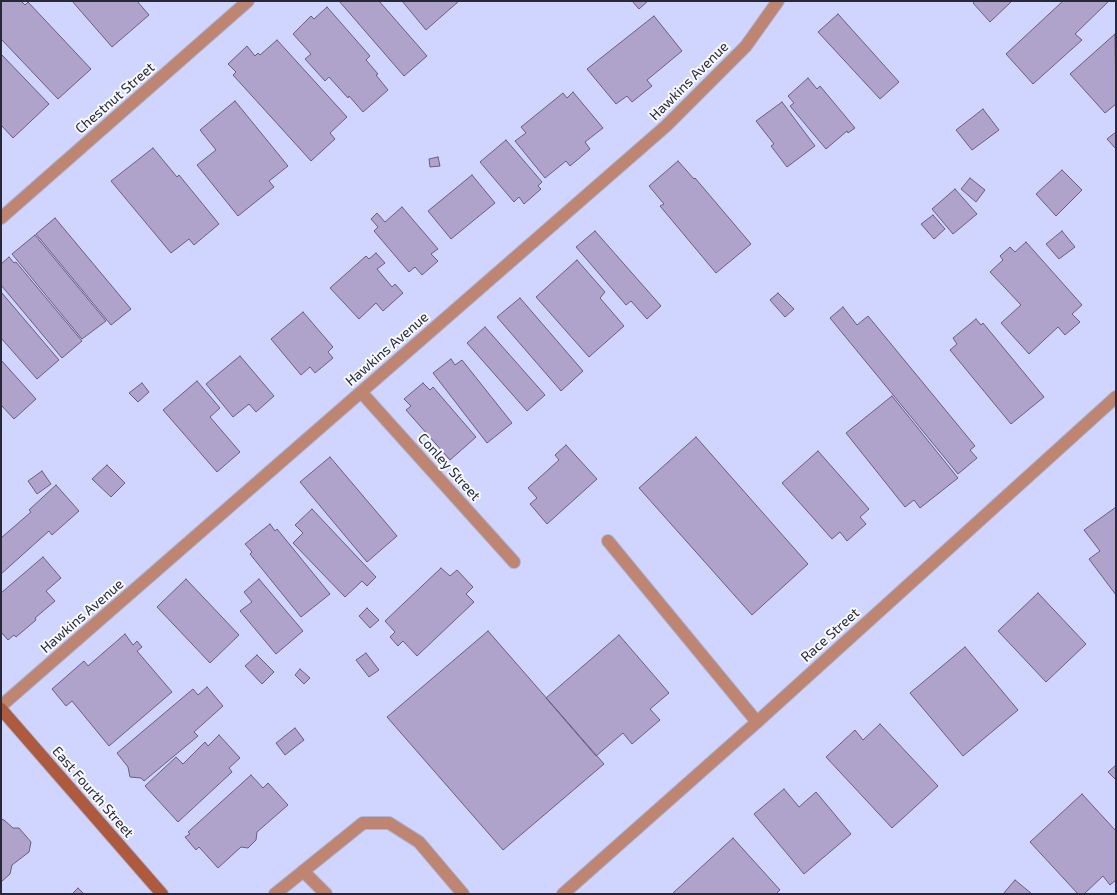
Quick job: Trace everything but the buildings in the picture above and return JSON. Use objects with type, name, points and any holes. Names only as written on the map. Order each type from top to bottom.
[{"type":"street","name":"Chestnut Street","points":[[1,218],[248,1]]},
{"type":"street","name":"Hawkins Avenue","points":[[1,708],[666,126],[746,46],[778,1]]},
{"type":"street","name":"Conley Street","points":[[361,392],[514,562]]},
{"type":"street","name":"Race Street","points":[[562,894],[757,722],[1116,397]]},
{"type":"street","points":[[608,541],[757,722]]},
{"type":"street","name":"East Fourth Street","points":[[1,708],[162,894]]},
{"type":"street","points":[[275,894],[363,823],[389,823],[419,842],[463,894]]},
{"type":"street","points":[[303,871],[326,894]]}]
